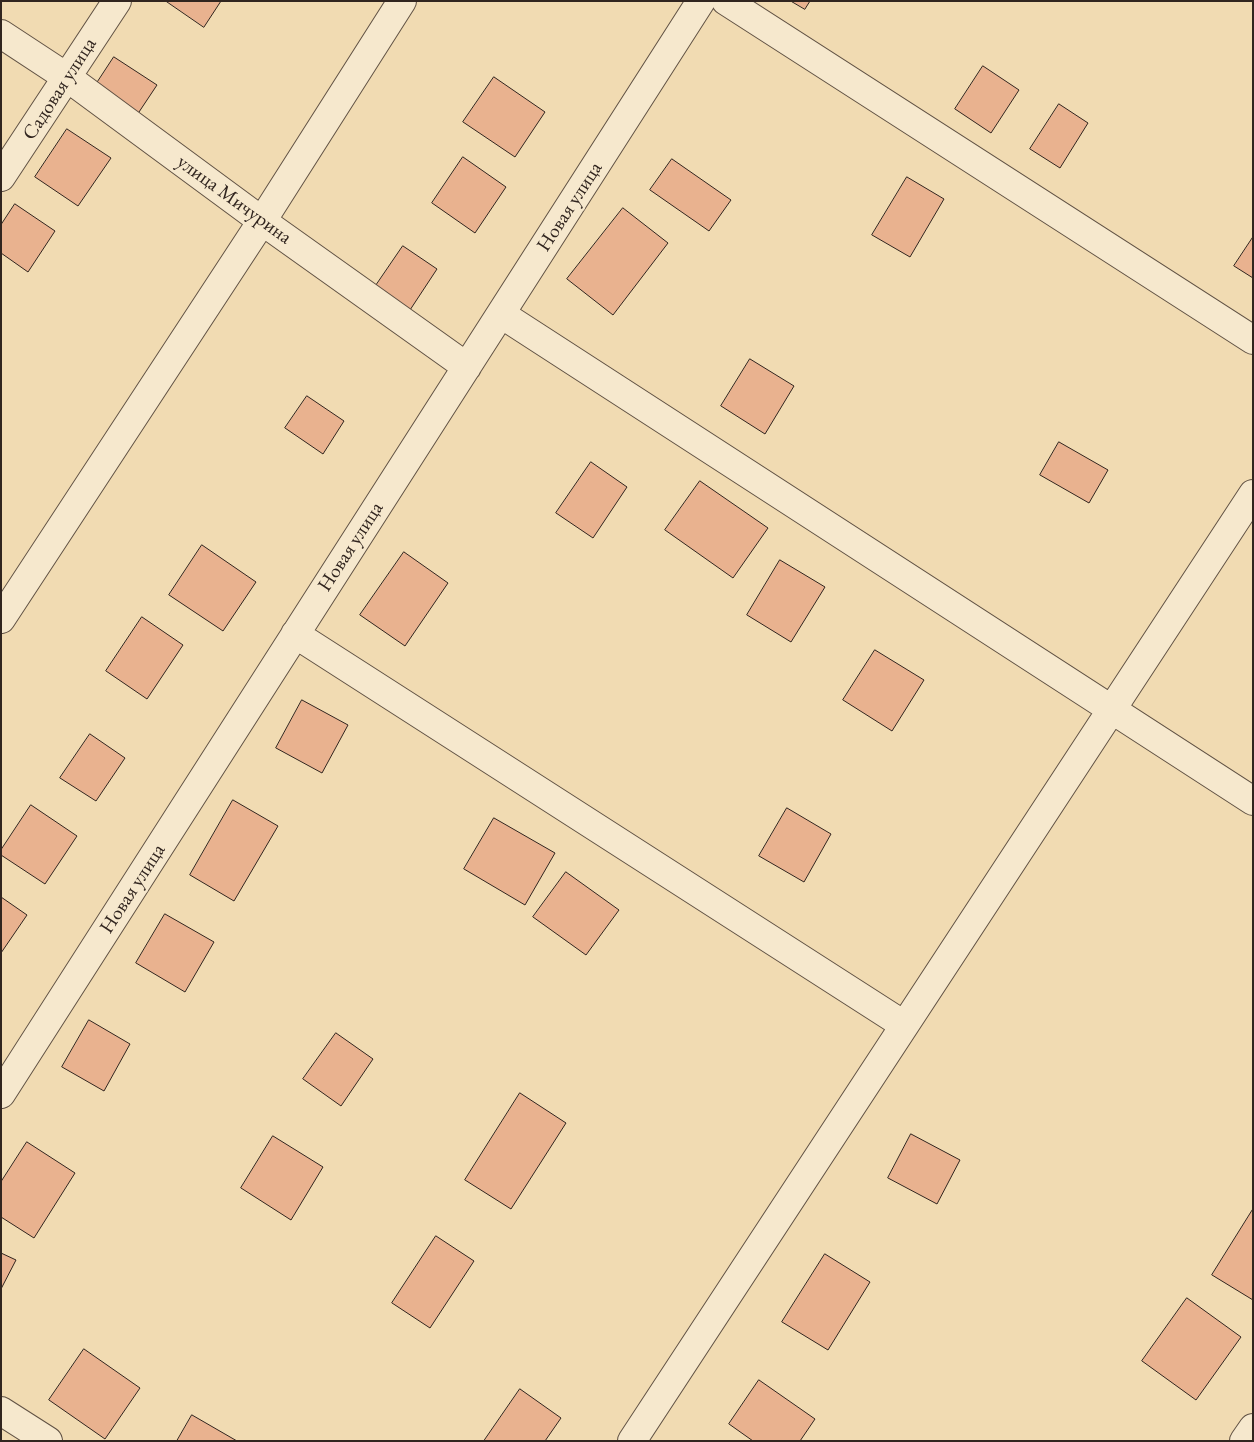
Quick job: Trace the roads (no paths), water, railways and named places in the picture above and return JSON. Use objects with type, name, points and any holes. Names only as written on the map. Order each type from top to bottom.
[{"type":"street","name":"Садовая улица","points":[[1,177],[117,1]]},
{"type":"street","points":[[1,619],[262,221],[402,1]]},
{"type":"street","name":"Новая улица","points":[[1,1094],[702,1]]},
{"type":"street","points":[[726,1],[1253,340]]},
{"type":"street","name":"улица Мичурина","points":[[1,34],[68,78],[262,221],[467,367]]},
{"type":"street","points":[[501,314],[1253,801]]},
{"type":"street","points":[[632,1441],[1253,494]]},
{"type":"street","points":[[295,634],[904,1025]]},
{"type":"street","points":[[1,1411],[48,1441]]},
{"type":"street","points":[[1244,1441],[1253,1428]]}]
